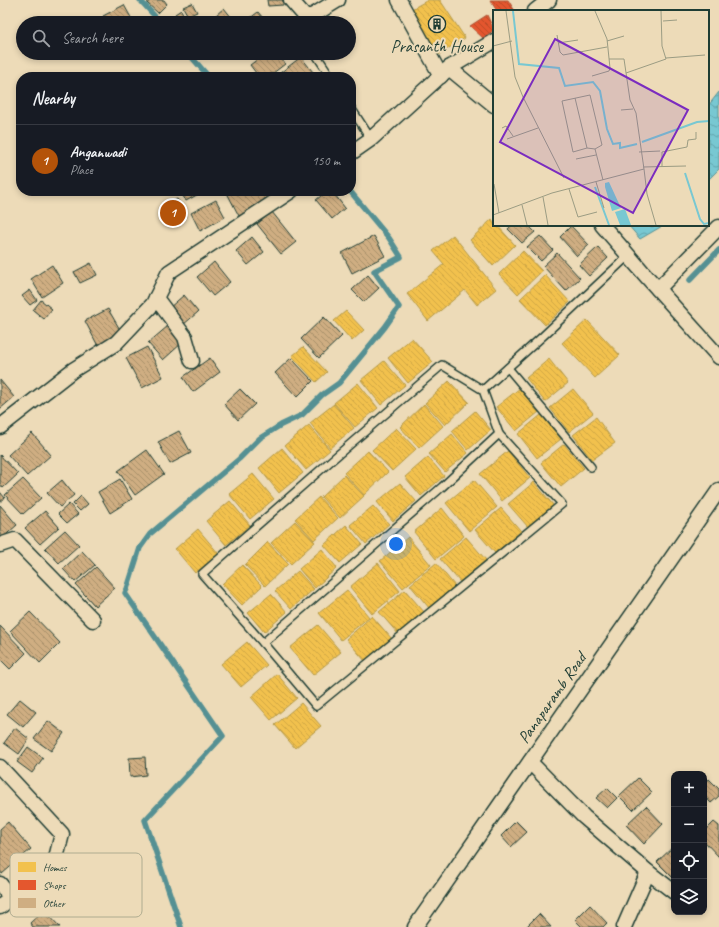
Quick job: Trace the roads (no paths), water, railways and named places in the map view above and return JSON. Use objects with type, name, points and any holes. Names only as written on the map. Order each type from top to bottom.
[{"type":"street","points":[[291,0],[306,16],[312,16],[338,0]]},
{"type":"street","points":[[399,0],[445,72],[493,104]]},
{"type":"street","points":[[536,10],[549,0]]},
{"type":"street","points":[[356,150],[371,139],[445,72],[493,41]]},
{"type":"street","points":[[0,427],[73,370],[116,343],[153,304],[169,272],[283,196]]},
{"type":"street","points":[[603,226],[719,356]]},
{"type":"street","points":[[658,289],[719,228]]},
{"type":"street","points":[[156,298],[184,337],[192,361]]},
{"type":"street","name":"Panaparamb Road","points":[[415,927],[719,490]]},
{"type":"street","points":[[0,545],[15,540],[93,620]]},
{"type":"street","points":[[530,762],[584,818],[671,890]]},
{"type":"street","points":[[0,767],[62,834],[57,853]]},
{"type":"street","points":[[624,927],[648,872]]},
{"type":"street","points":[[0,884],[5,903]]},
{"type":"lane","points":[[319,60],[327,72]]},
{"type":"lane","points":[[356,116],[371,139]]},
{"type":"lane","points":[[483,390],[628,255]]},
{"type":"lane","points":[[442,364],[483,390],[499,434],[562,504],[316,706],[202,574],[442,364]]},
{"type":"lane","points":[[508,368],[591,467]]},
{"type":"lane","points":[[263,643],[442,487],[499,434]]},
{"type":"water","points":[[719,92],[719,169],[709,179],[709,105]]},
{"type":"water","points":[[629,226],[662,226],[640,239]]},
{"type":"waterway","points":[[140,0],[155,16]]},
{"type":"waterway","points":[[194,60],[205,72]]},
{"type":"waterway","points":[[181,927],[145,820],[223,736],[125,593],[140,548],[150,534],[239,459],[260,438],[281,425],[302,415],[322,395],[339,383],[385,327],[399,307],[374,271],[401,257],[389,238],[354,196]]},
{"type":"waterway","points":[[690,280],[719,250]]},
{"type":"place","name":"Prasanth House","points":[[437,24]]},
{"type":"place","name":"Anganwadi","points":[[173,213]]}]
